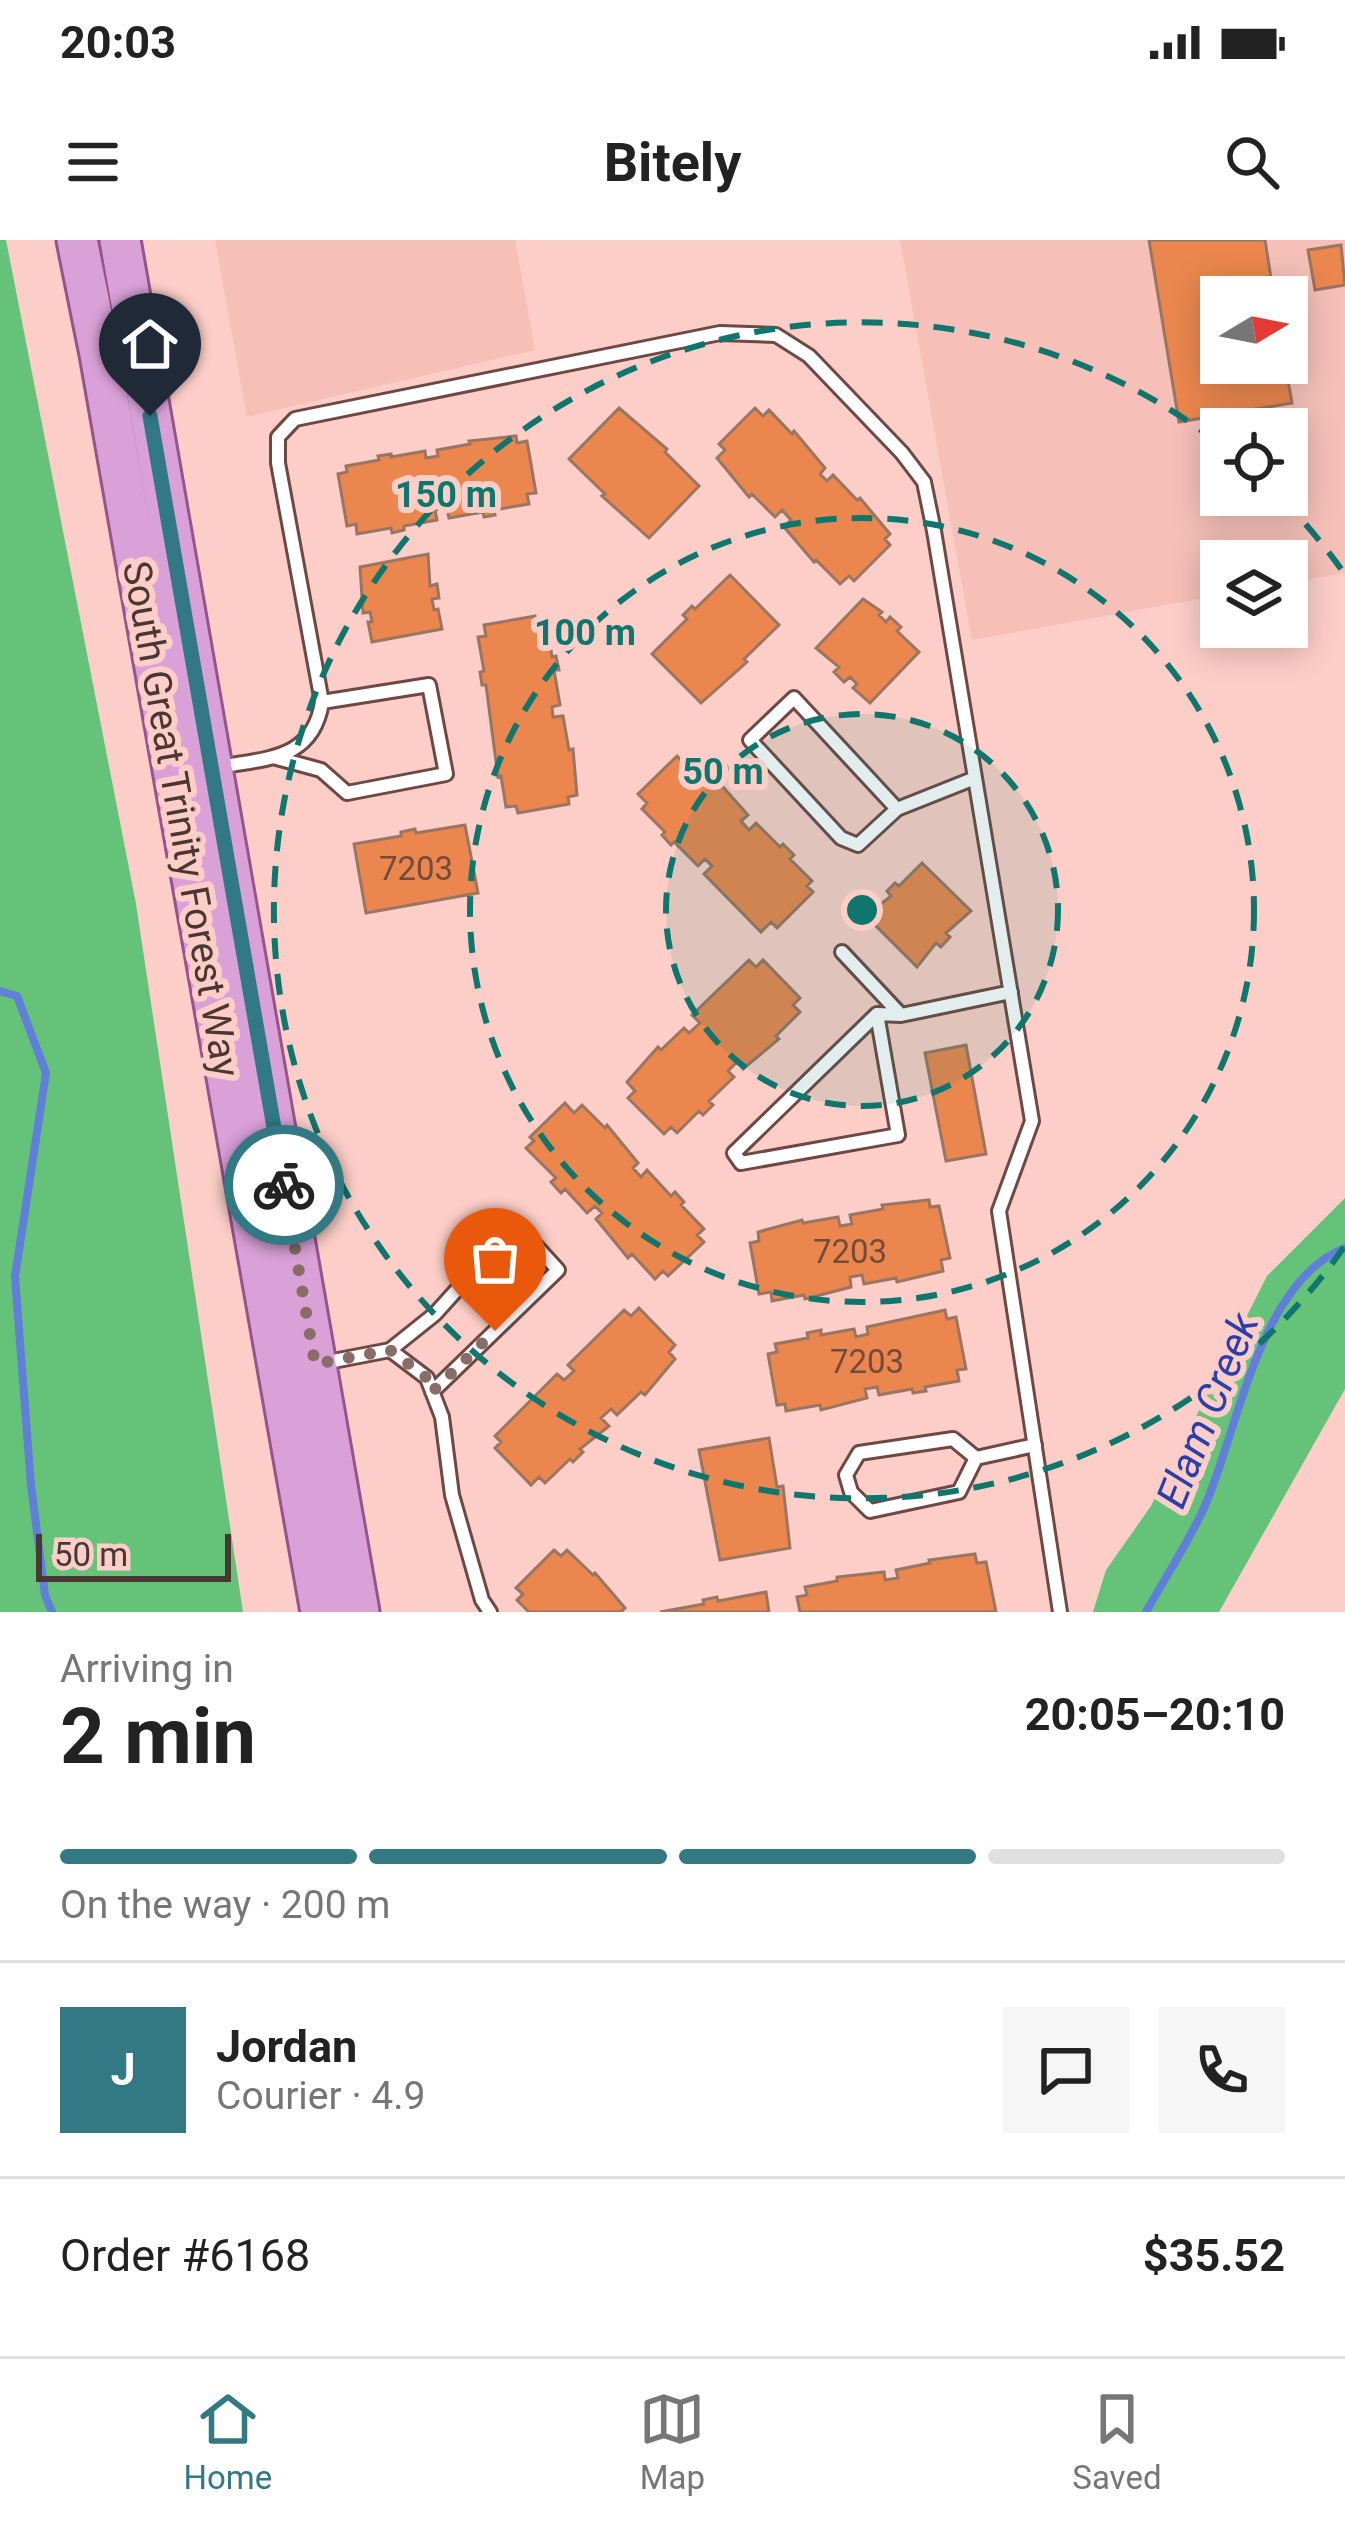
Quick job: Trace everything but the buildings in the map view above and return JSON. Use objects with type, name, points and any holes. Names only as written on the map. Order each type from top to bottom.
[{"type":"main road","name":"South Great Trinity Forest Way","points":[[77,240],[321,1612]]},
{"type":"main road","name":"South Great Trinity Forest Way","points":[[120,240],[359,1612]]},
{"type":"lane","points":[[211,768],[273,757],[302,745],[318,727],[322,702],[278,463],[278,437],[295,419],[720,333],[776,335],[808,356],[902,453],[923,482],[1032,1121],[999,1211],[1060,1612]]},
{"type":"lane","points":[[273,757],[321,770],[347,793],[446,774],[429,685],[322,702]]},
{"type":"lane","points":[[897,808],[794,698],[750,740],[841,838],[858,845],[897,808],[975,778]]},
{"type":"lane","points":[[842,952],[901,1015]]},
{"type":"lane","points":[[878,1014],[898,1135],[741,1163],[734,1153],[878,1014],[901,1015],[1011,992]]},
{"type":"lane","points":[[315,1364],[390,1350],[435,1314],[516,1224],[558,1270],[432,1392]]},
{"type":"lane","points":[[390,1350],[427,1378],[442,1418],[452,1495],[482,1600],[490,1612]]},
{"type":"lane","points":[[953,1438],[976,1458],[959,1492],[870,1511],[851,1492],[846,1475],[860,1453],[953,1438]]},
{"type":"lane","points":[[976,1458],[1034,1445]]},
{"type":"shaded area","points":[[215,240],[515,240],[535,350],[247,417]]},
{"type":"shaded area","points":[[900,240],[1345,240],[1345,573],[1308,579],[1308,540],[1200,540],[1200,599],[972,640]]},
{"type":"green space","points":[[0,240],[6,240],[136,904],[243,1612],[0,1612]]},
{"type":"green space","points":[[1345,1198],[1345,1389],[1219,1612],[1093,1612],[1106,1570],[1151,1506],[1267,1276]]},
{"type":"waterway","name":"Elam Creek","points":[[0,991],[17,996],[46,1073],[15,1277],[31,1485],[45,1595],[52,1612]]},
{"type":"waterway","name":"Elam Creek","points":[[1146,1612],[1204,1508],[1272,1325],[1291,1292],[1316,1266],[1345,1248]]},
{"type":"way so far","points":[[284,1185],[315,1364],[390,1350],[427,1378],[432,1392],[495,1331]]},
{"type":"route","points":[[150,416],[284,1185]]}]
